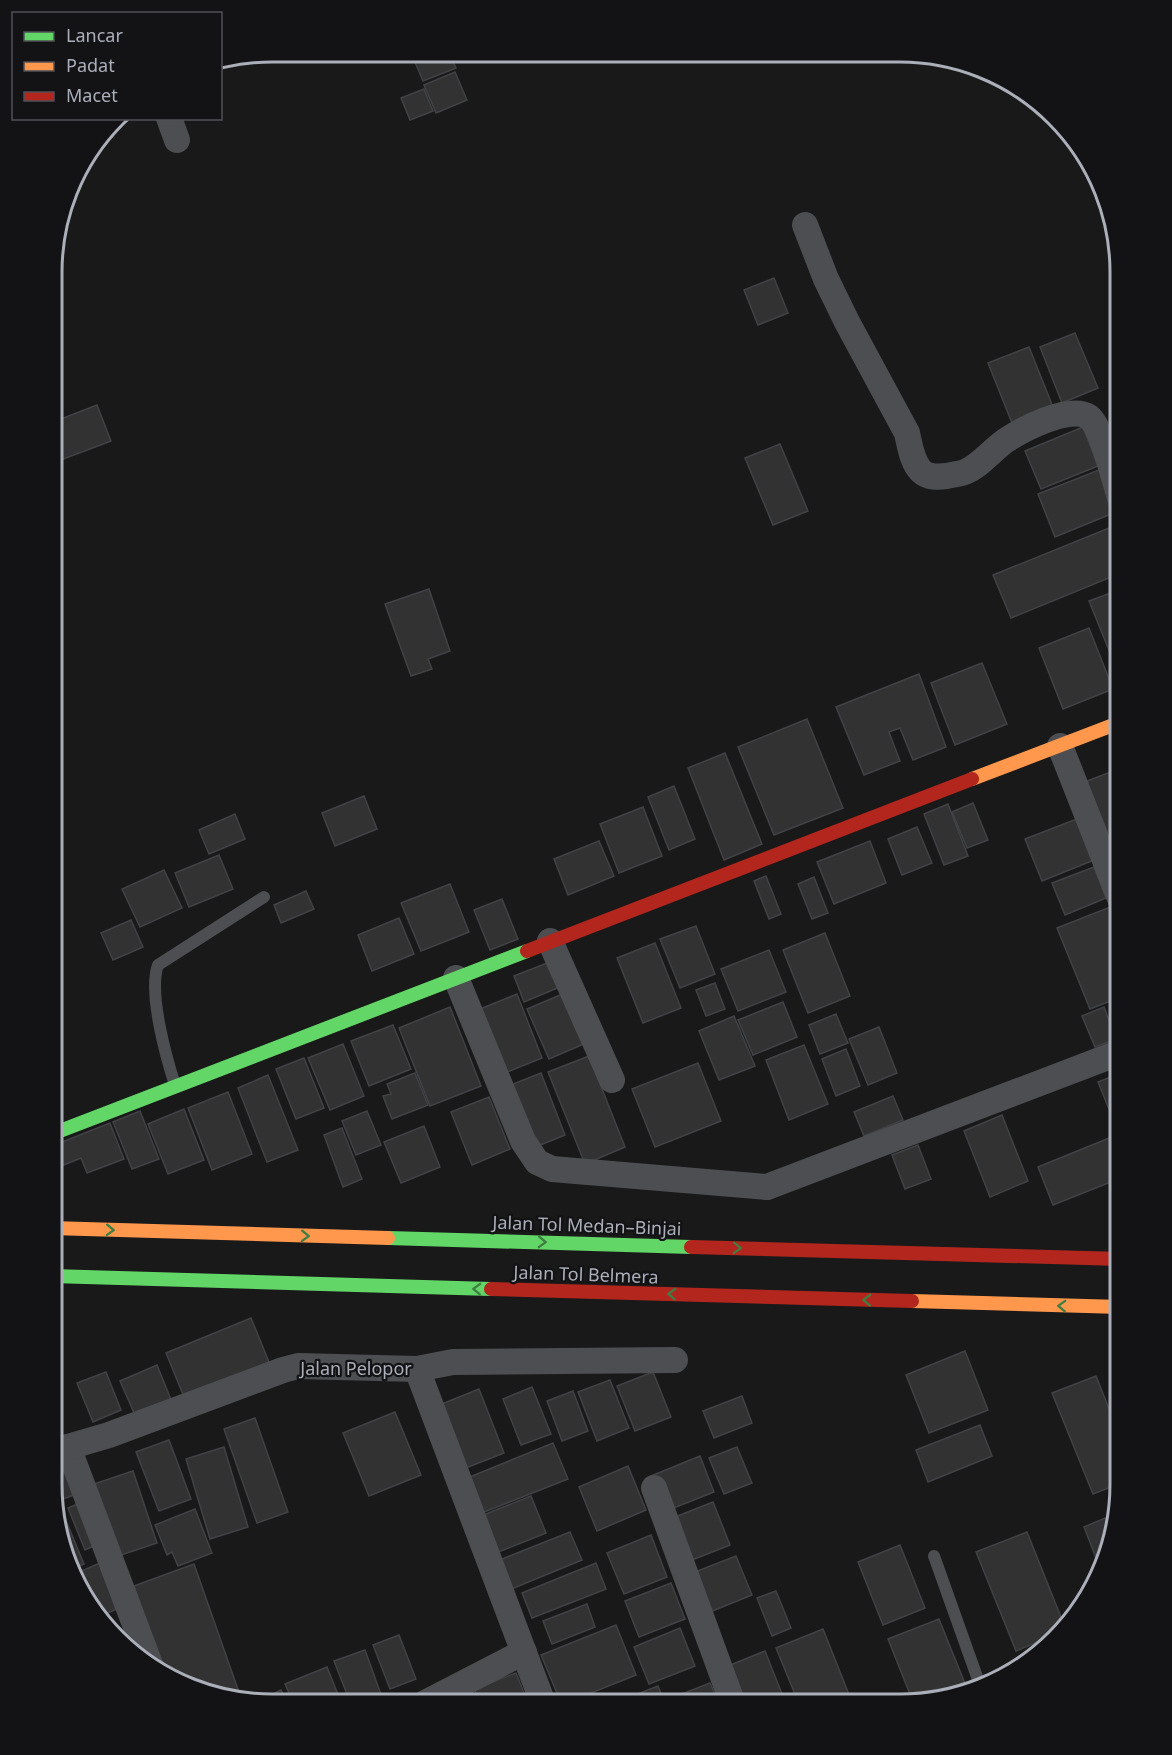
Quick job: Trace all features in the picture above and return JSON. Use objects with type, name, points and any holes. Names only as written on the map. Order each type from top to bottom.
[{"type":"main road","points":[[62,1130],[1110,726]]},
{"type":"main road","name":"Jalan Tol Medan–Binjai","points":[[62,1228],[1110,1258]]},
{"type":"main road","name":"Jalan Tol Belmera","points":[[62,1276],[1110,1307]]},
{"type":"street","points":[[805,225],[826,279],[847,322],[907,433],[913,458],[920,470],[927,475],[938,477],[965,472],[1005,442],[1065,413],[1087,416],[1097,426],[1110,467]]},
{"type":"street","points":[[1060,746],[1110,873]]},
{"type":"street","points":[[550,941],[612,1080]]},
{"type":"street","points":[[456,978],[523,1141],[537,1162],[552,1169],[767,1187],[1110,1056]]},
{"type":"street","name":"Jalan Pelopor","points":[[62,1449],[109,1435],[298,1366],[417,1369],[453,1362],[675,1360]]},
{"type":"street","points":[[417,1369],[540,1694]]},
{"type":"street","points":[[62,1455],[144,1650]]},
{"type":"street","points":[[654,1488],[729,1694]]},
{"type":"street","points":[[442,1694],[524,1652]]},
{"type":"lane","points":[[176,1086],[167,1059],[157,1001],[155,975],[158,965],[264,897]]},
{"type":"lane","points":[[934,1556],[978,1679]]},
{"type":"building","points":[[415,62],[453,62],[456,68],[423,81]]},
{"type":"building","points":[[455,72],[467,100],[436,113],[424,85]]},
{"type":"building","points":[[424,89],[433,111],[410,120],[401,98]]},
{"type":"building","points":[[774,278],[788,313],[758,325],[744,290]]},
{"type":"building","points":[[1075,333],[1098,388],[1062,403],[1040,347]]},
{"type":"building","points":[[1029,347],[1053,407],[1012,423],[988,363]]},
{"type":"building","points":[[97,405],[111,441],[62,460],[62,419]]},
{"type":"building","points":[[1083,427],[1098,466],[1041,489],[1025,451]]},
{"type":"building","points":[[780,444],[808,511],[773,525],[745,458]]},
{"type":"building","points":[[1099,470],[1110,497],[1110,514],[1055,537],[1038,494]]},
{"type":"building","points":[[1110,528],[1110,578],[1011,618],[993,575]]},
{"type":"building","points":[[429,589],[450,651],[428,659],[432,669],[411,676],[385,604]]},
{"type":"building","points":[[1110,593],[1110,653],[1089,601]]},
{"type":"building","points":[[1089,628],[1110,681],[1110,690],[1063,709],[1039,648]]},
{"type":"building","points":[[982,663],[1007,724],[955,745],[931,683]]},
{"type":"building","points":[[919,674],[946,747],[913,760],[900,728],[889,732],[900,761],[864,775],[836,707]]},
{"type":"building","points":[[807,719],[843,808],[774,835],[738,747]]},
{"type":"building","points":[[725,753],[762,844],[724,860],[688,768]]},
{"type":"building","points":[[1110,772],[1110,843],[1082,783]]},
{"type":"building","points":[[674,786],[695,839],[669,850],[648,797]]},
{"type":"building","points":[[364,796],[377,829],[335,846],[322,813]]},
{"type":"building","points":[[973,803],[988,840],[967,848],[952,812]]},
{"type":"building","points":[[948,804],[968,856],[944,865],[924,814]]},
{"type":"building","points":[[643,807],[662,856],[619,873],[600,824]]},
{"type":"building","points":[[235,814],[245,839],[209,854],[199,830]]},
{"type":"building","points":[[1082,817],[1099,858],[1042,881],[1025,839]]},
{"type":"building","points":[[917,827],[932,863],[902,875],[888,839]]},
{"type":"building","points":[[599,841],[614,876],[568,895],[554,859]]},
{"type":"building","points":[[870,841],[886,883],[834,904],[817,862]]},
{"type":"building","points":[[219,855],[233,889],[189,907],[175,873]]},
{"type":"building","points":[[1094,867],[1106,898],[1065,915],[1052,883]]},
{"type":"building","points":[[164,870],[182,908],[140,927],[122,889]]},
{"type":"building","points":[[766,876],[781,914],[769,919],[754,881]]},
{"type":"building","points":[[814,877],[828,913],[812,919],[798,884]]},
{"type":"building","points":[[450,884],[469,932],[421,951],[401,903]]},
{"type":"building","points":[[306,891],[314,909],[281,923],[274,905]]},
{"type":"building","points":[[502,899],[518,939],[490,950],[474,910]]},
{"type":"building","points":[[1110,907],[1110,1001],[1090,1009],[1057,928]]},
{"type":"building","points":[[399,918],[414,954],[372,971],[358,935]]},
{"type":"building","points":[[131,920],[143,947],[113,960],[101,933]]},
{"type":"building","points":[[696,926],[715,974],[680,988],[660,939]]},
{"type":"building","points":[[825,933],[850,996],[808,1013],[783,950]]},
{"type":"building","points":[[655,943],[681,1008],[643,1023],[617,958]]},
{"type":"building","points":[[769,950],[786,992],[738,1011],[721,969]]},
{"type":"building","points":[[552,961],[562,986],[524,1002],[514,976]]},
{"type":"building","points":[[715,983],[725,1009],[706,1016],[696,990]]},
{"type":"building","points":[[565,993],[586,1043],[549,1059],[527,1009]]},
{"type":"building","points":[[517,994],[542,1058],[500,1075],[475,1011]]},
{"type":"building","points":[[783,1002],[797,1037],[753,1055],[738,1020]]},
{"type":"building","points":[[450,1007],[481,1086],[430,1106],[399,1028]]},
{"type":"building","points":[[1104,1007],[1110,1023],[1110,1041],[1095,1047],[1082,1016]]},
{"type":"building","points":[[836,1014],[848,1043],[820,1054],[809,1025]]},
{"type":"building","points":[[734,1016],[755,1066],[719,1080],[699,1031]]},
{"type":"building","points":[[393,1025],[411,1069],[369,1086],[351,1041]]},
{"type":"building","points":[[879,1027],[897,1073],[868,1085],[849,1039]]},
{"type":"building","points":[[343,1044],[364,1096],[330,1110],[308,1058]]},
{"type":"building","points":[[804,1045],[828,1104],[789,1120],[766,1060]]},
{"type":"building","points":[[846,1049],[860,1086],[836,1096],[822,1059]]},
{"type":"building","points":[[589,1056],[625,1147],[585,1164],[548,1072]]},
{"type":"building","points":[[304,1058],[324,1108],[296,1119],[276,1069]]},
{"type":"building","points":[[698,1063],[721,1121],[655,1147],[632,1089]]},
{"type":"building","points":[[415,1073],[428,1105],[392,1119],[383,1096],[391,1094],[387,1084]]},
{"type":"building","points":[[541,1073],[565,1135],[533,1148],[508,1086]]},
{"type":"building","points":[[268,1075],[298,1150],[267,1162],[238,1088]]},
{"type":"building","points":[[1110,1077],[1110,1112],[1098,1082]]},
{"type":"building","points":[[228,1092],[252,1154],[212,1170],[188,1108]]},
{"type":"building","points":[[893,1096],[903,1120],[864,1136],[854,1112]]},
{"type":"building","points":[[489,1097],[510,1149],[472,1165],[451,1112]]},
{"type":"building","points":[[184,1109],[204,1160],[168,1174],[148,1124]]},
{"type":"building","points":[[140,1111],[159,1159],[132,1169],[113,1122]]},
{"type":"building","points":[[367,1111],[381,1145],[356,1155],[342,1121]]},
{"type":"building","points":[[1002,1115],[1028,1181],[990,1197],[964,1131]]},
{"type":"building","points":[[110,1123],[124,1159],[87,1173],[81,1158],[62,1166],[62,1142]]},
{"type":"building","points":[[424,1126],[440,1167],[401,1183],[384,1142]]},
{"type":"building","points":[[342,1128],[362,1179],[343,1187],[324,1135]]},
{"type":"building","points":[[1110,1138],[1110,1182],[1053,1205],[1038,1167]]},
{"type":"building","points":[[918,1145],[931,1179],[905,1189],[892,1155]]},
{"type":"building","points":[[251,1318],[269,1362],[184,1397],[166,1353]]},
{"type":"building","points":[[965,1351],[988,1410],[929,1433],[906,1375]]},
{"type":"building","points":[[157,1365],[174,1407],[138,1422],[120,1381]]},
{"type":"building","points":[[106,1372],[121,1410],[93,1422],[77,1383]]},
{"type":"building","points":[[653,1372],[671,1417],[635,1431],[617,1386]]},
{"type":"building","points":[[1096,1376],[1110,1411],[1110,1487],[1093,1494],[1052,1393]]},
{"type":"building","points":[[610,1380],[629,1428],[597,1441],[578,1392]]},
{"type":"building","points":[[532,1387],[551,1434],[521,1445],[503,1399]]},
{"type":"building","points":[[479,1389],[504,1453],[458,1471],[432,1408]]},
{"type":"building","points":[[573,1391],[588,1431],[562,1441],[547,1401]]},
{"type":"building","points":[[742,1396],[752,1423],[714,1438],[703,1411]]},
{"type":"building","points":[[395,1412],[421,1475],[369,1496],[343,1433]]},
{"type":"building","points":[[255,1418],[288,1512],[257,1523],[224,1429]]},
{"type":"building","points":[[980,1425],[992,1456],[928,1482],[916,1450]]},
{"type":"building","points":[[169,1440],[191,1499],[159,1511],[136,1452]]},
{"type":"building","points":[[553,1443],[568,1479],[474,1516],[460,1481]]},
{"type":"building","points":[[224,1447],[248,1527],[210,1539],[186,1459]]},
{"type":"building","points":[[737,1447],[752,1483],[724,1494],[709,1458]]},
{"type":"building","points":[[700,1456],[714,1492],[666,1511],[651,1476]]},
{"type":"building","points":[[628,1466],[646,1510],[597,1531],[579,1487]]},
{"type":"building","points":[[65,1471],[74,1495],[62,1499],[62,1497],[62,1472]]},
{"type":"building","points":[[133,1471],[157,1543],[115,1557],[91,1485]]},
{"type":"building","points":[[531,1496],[546,1533],[491,1555],[476,1518]]},
{"type":"building","points":[[83,1502],[100,1543],[85,1550],[68,1508]]},
{"type":"building","points":[[713,1502],[730,1545],[687,1562],[670,1519]]},
{"type":"building","points":[[195,1509],[212,1553],[178,1566],[172,1552],[167,1555],[155,1525]]},
{"type":"building","points":[[1107,1517],[1096,1558],[1084,1527]]},
{"type":"building","points":[[65,1518],[84,1564],[78,1566],[77,1564]]},
{"type":"building","points":[[570,1532],[582,1560],[509,1590],[497,1561]]},
{"type":"building","points":[[1027,1532],[1061,1618],[1037,1642],[1016,1651],[976,1552]]},
{"type":"building","points":[[651,1535],[667,1577],[624,1594],[607,1553]]},
{"type":"building","points":[[900,1545],[925,1608],[883,1625],[858,1562]]},
{"type":"building","points":[[736,1556],[752,1595],[705,1614],[690,1574]]},
{"type":"building","points":[[100,1563],[119,1608],[107,1613],[81,1571]]},
{"type":"building","points":[[596,1563],[606,1589],[532,1618],[522,1593]]},
{"type":"building","points":[[194,1564],[238,1691],[191,1678],[160,1661],[134,1586]]},
{"type":"building","points":[[671,1583],[685,1619],[639,1637],[625,1601]]},
{"type":"building","points":[[776,1591],[791,1628],[772,1636],[757,1598]]},
{"type":"building","points":[[587,1604],[595,1627],[552,1644],[543,1621]]},
{"type":"building","points":[[939,1619],[965,1683],[928,1692],[910,1693],[888,1639]]},
{"type":"building","points":[[616,1625],[636,1675],[588,1694],[557,1694],[541,1655]]},
{"type":"building","points":[[680,1628],[695,1666],[649,1684],[634,1647]]},
{"type":"building","points":[[823,1629],[849,1694],[795,1694],[776,1648]]},
{"type":"building","points":[[399,1635],[416,1679],[390,1689],[373,1645]]},
{"type":"building","points":[[365,1650],[381,1694],[347,1694],[334,1661]]},
{"type":"building","points":[[765,1651],[782,1694],[733,1694],[723,1668]]},
{"type":"building","points":[[327,1667],[338,1694],[289,1694],[285,1684]]},
{"type":"building","points":[[516,1673],[524,1694],[476,1694],[474,1689]]},
{"type":"building","points":[[710,1683],[715,1694],[682,1694]]},
{"type":"building","points":[[658,1686],[661,1694],[638,1694]]},
{"type":"traffic: fast","points":[[62,1130],[527,951]]},
{"type":"traffic: fast","points":[[388,1238],[691,1247]]},
{"type":"traffic: fast","points":[[62,1276],[491,1289]]},
{"type":"traffic: slow","points":[[972,779],[1110,726]]},
{"type":"traffic: slow","points":[[62,1228],[388,1238]]},
{"type":"traffic: slow","points":[[912,1301],[1110,1307]]},
{"type":"traffic: jam","points":[[527,951],[972,779]]},
{"type":"traffic: jam","points":[[691,1247],[1110,1259]]},
{"type":"traffic: jam","points":[[491,1289],[912,1301]]}]
